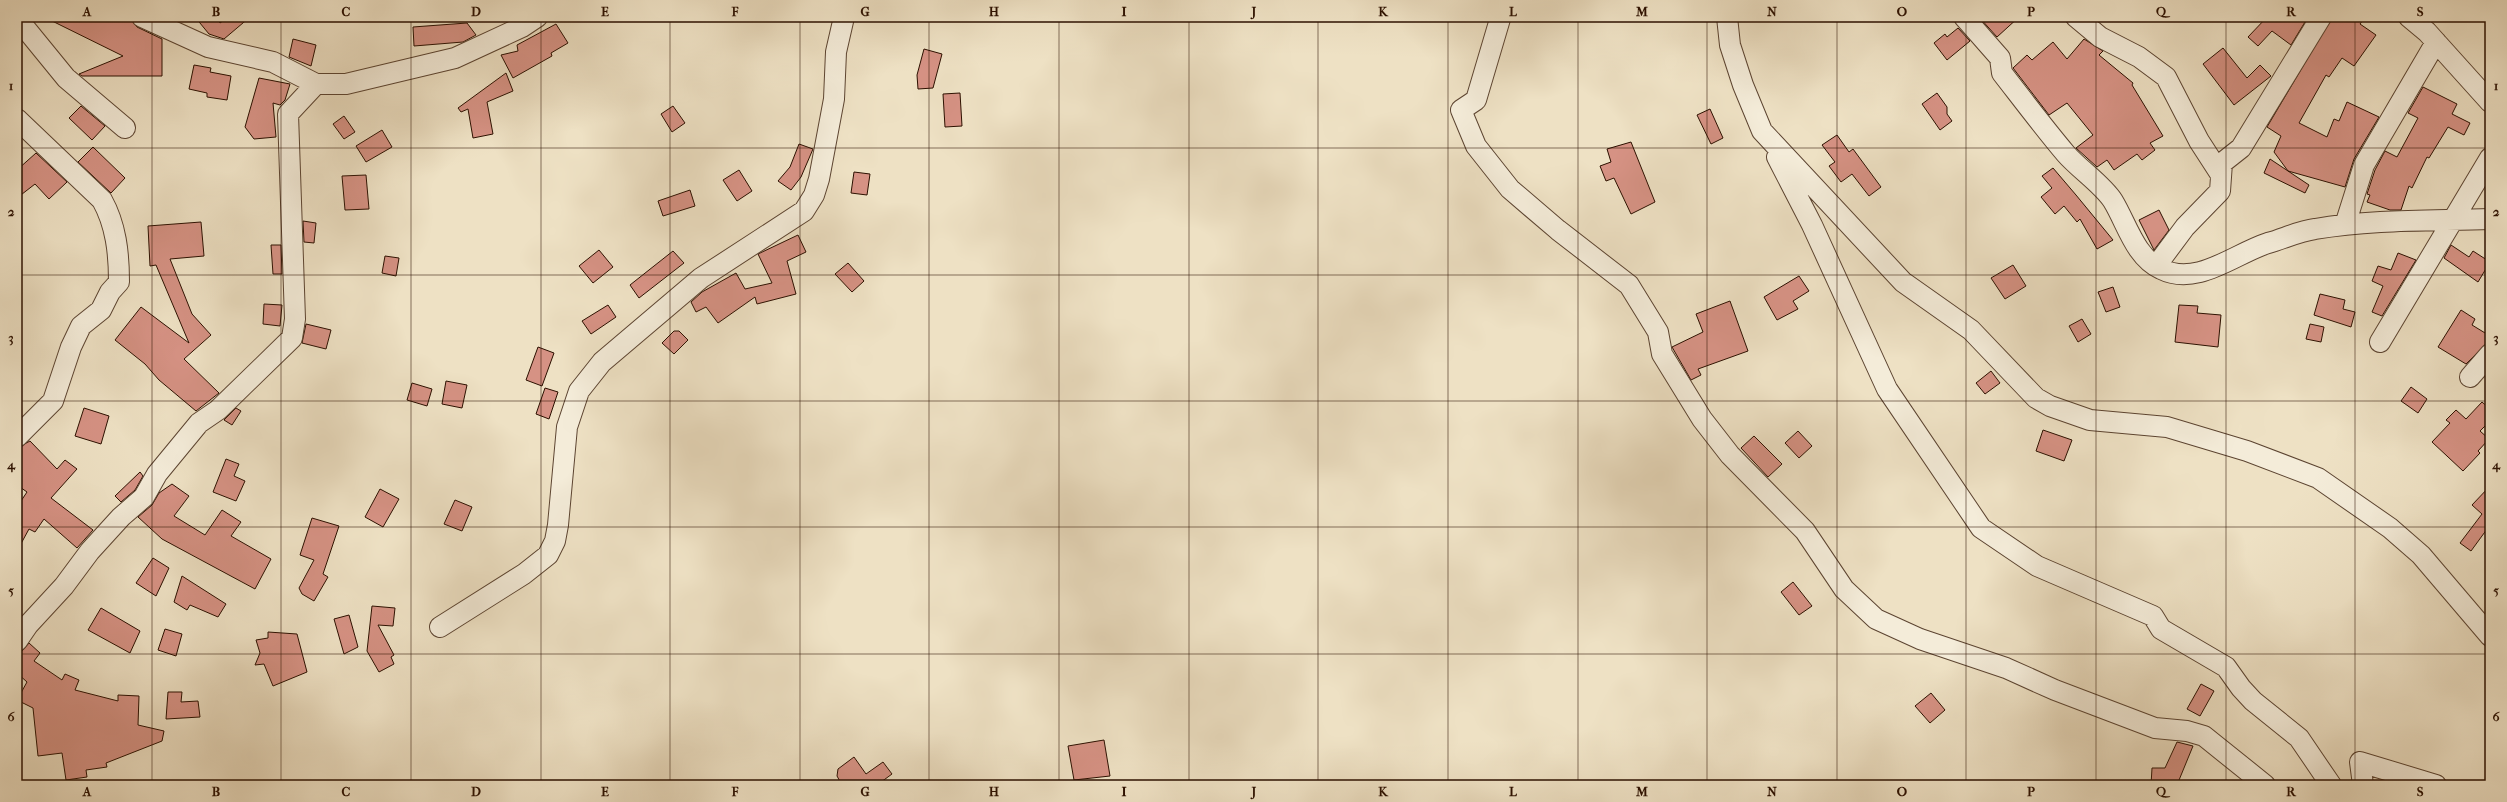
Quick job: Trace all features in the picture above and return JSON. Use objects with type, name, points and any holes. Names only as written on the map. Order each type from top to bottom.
[{"type":"street","points":[[142,17],[172,22],[208,47],[273,62],[316,84],[346,84],[455,58],[522,27],[537,17]]},
{"type":"street","points":[[440,627],[524,574],[548,555],[555,540],[558,525],[567,427],[578,391],[602,362],[701,278],[804,211],[814,195],[819,179],[834,99],[836,52],[844,17]]},
{"type":"street","points":[[1727,17],[1730,45],[1743,85],[1762,131],[1812,225],[1887,389],[1981,528],[2037,566],[2153,616],[2161,629],[2226,667],[2249,696],[2299,738],[2331,785]]},
{"type":"street","points":[[1964,17],[2000,58],[2002,73],[2067,154],[2112,199],[2133,241],[2147,261],[2156,266],[2181,275],[2195,274],[2215,267],[2248,250],[2313,229],[2386,221],[2490,219]]},
{"type":"street","points":[[2076,17],[2100,37],[2139,57],[2166,77],[2199,141],[2221,175]]},
{"type":"street","points":[[2156,266],[2185,227],[2220,191],[2222,163],[2241,148],[2321,17]]},
{"type":"street","points":[[2409,17],[2436,42],[2490,102]]},
{"type":"street","points":[[1500,19],[1476,100],[1461,110],[1476,146],[1510,189],[1558,230],[1629,285],[1658,332],[1662,354],[1702,419],[1730,455],[1805,531],[1844,589],[1876,619],[1920,638],[2006,668],[2055,690],[2155,728],[2187,731],[2204,736],[2265,785]]},
{"type":"street","points":[[17,24],[26,29],[66,78],[125,128]]},
{"type":"street","points":[[2346,225],[2364,165],[2436,42]]},
{"type":"street","points":[[17,641],[28,625],[64,586],[100,540],[121,517],[144,497],[158,474],[199,423],[218,410],[292,338],[295,311],[288,114],[316,84]]},
{"type":"street","points":[[17,119],[102,200],[111,217],[119,260],[119,282],[110,292],[101,310],[81,326],[71,347],[53,401],[17,437]]},
{"type":"street","points":[[1762,131],[1902,282],[1971,330],[2036,398],[2050,406],[2090,420],[2166,427],[2247,450],[2318,478],[2390,528],[2421,555],[2490,636]]},
{"type":"street","points":[[2380,342],[2490,158]]},
{"type":"street","points":[[2470,377],[2490,354]]},
{"type":"street","points":[[2363,785],[2360,762],[2436,785]]},
{"type":"building","points":[[44,17],[121,17],[131,19],[137,27],[162,39],[162,76],[82,76],[79,74],[123,56]]},
{"type":"building","points":[[195,17],[216,17],[220,23],[228,17],[250,17],[224,39],[209,34]]},
{"type":"building","points":[[1979,17],[2019,17],[1997,37]]},
{"type":"building","points":[[2267,17],[2308,17],[2291,45],[2272,31],[2258,46],[2248,37]]},
{"type":"building","points":[[2332,17],[2365,17],[2360,24],[2376,35],[2354,66],[2342,58],[2329,77],[2326,75],[2299,123],[2327,137],[2334,119],[2339,121],[2347,102],[2379,117],[2354,159],[2345,187],[2288,171],[2274,152],[2281,136],[2267,127]]},
{"type":"building","points":[[467,23],[476,35],[463,42],[414,46],[413,27]]},
{"type":"building","points":[[556,24],[568,43],[551,53],[552,56],[513,78],[501,55],[518,51],[517,45]]},
{"type":"building","points":[[1958,28],[1970,41],[1947,60],[1934,43],[1945,34],[1947,37]]},
{"type":"building","points":[[293,39],[316,45],[311,66],[289,57]]},
{"type":"building","points":[[2084,39],[2103,51],[2099,55],[2133,83],[2132,85],[2163,136],[2150,143],[2155,150],[2142,160],[2137,154],[2114,170],[2107,160],[2097,167],[2076,148],[2093,135],[2067,103],[2049,115],[2013,68],[2027,55],[2032,60],[2053,42],[2067,59]]},
{"type":"building","points":[[2223,48],[2247,78],[2260,65],[2271,76],[2234,105],[2203,64]]},
{"type":"building","points":[[924,49],[942,54],[933,88],[918,89],[917,75]]},
{"type":"building","points":[[194,65],[211,68],[210,72],[231,76],[227,100],[207,97],[207,93],[189,89]]},
{"type":"building","points":[[506,73],[513,91],[487,102],[493,134],[473,138],[468,109],[461,112],[458,108]]},
{"type":"building","points":[[259,78],[290,84],[285,100],[280,105],[273,103],[276,137],[254,139],[245,127]]},
{"type":"building","points":[[2423,87],[2457,104],[2452,114],[2470,123],[2464,135],[2448,127],[2429,158],[2427,157],[2412,188],[2409,186],[2401,210],[2390,210],[2367,202],[2370,195],[2367,194],[2375,170],[2385,151],[2397,157],[2418,118],[2408,113]]},
{"type":"building","points":[[960,93],[962,126],[945,127],[943,94]]},
{"type":"building","points":[[1937,93],[1947,107],[1947,114],[1952,121],[1940,130],[1922,104]]},
{"type":"building","points":[[81,106],[105,126],[92,140],[69,118]]},
{"type":"building","points":[[673,106],[685,123],[672,132],[661,114]]},
{"type":"building","points":[[1710,109],[1723,138],[1711,144],[1697,115]]},
{"type":"building","points":[[344,116],[355,132],[344,139],[333,124]]},
{"type":"building","points":[[382,130],[392,147],[366,162],[356,146]]},
{"type":"building","points":[[1837,135],[1849,152],[1853,149],[1881,187],[1869,196],[1852,174],[1841,182],[1829,166],[1835,162],[1822,145]]},
{"type":"building","points":[[1631,142],[1655,202],[1631,214],[1614,178],[1606,181],[1600,166],[1611,162],[1607,149]]},
{"type":"building","points":[[799,144],[813,149],[801,177],[791,190],[778,181],[790,167]]},
{"type":"building","points":[[93,147],[125,178],[111,193],[78,162]]},
{"type":"building","points":[[36,153],[67,182],[49,199],[35,184],[17,198],[17,170]]},
{"type":"building","points":[[2270,159],[2309,185],[2305,193],[2264,173]]},
{"type":"building","points":[[2053,168],[2113,240],[2097,249],[2080,219],[2077,222],[2064,206],[2055,214],[2041,197],[2052,188],[2042,176]]},
{"type":"building","points":[[739,170],[752,191],[737,201],[723,180]]},
{"type":"building","points":[[854,172],[870,174],[867,195],[851,193]]},
{"type":"building","points":[[366,175],[369,209],[345,210],[342,176]]},
{"type":"building","points":[[690,190],[695,206],[663,216],[658,201]]},
{"type":"building","points":[[2159,210],[2169,230],[2154,250],[2139,220]]},
{"type":"building","points":[[303,221],[316,223],[314,243],[304,242]]},
{"type":"building","points":[[201,222],[204,256],[170,259],[192,314],[211,335],[184,359],[219,393],[196,411],[159,380],[145,364],[115,340],[141,307],[189,343],[156,265],[150,266],[148,226]]},
{"type":"building","points":[[798,235],[806,252],[787,261],[796,294],[757,304],[755,297],[718,323],[706,307],[696,312],[691,302],[702,292],[736,273],[745,289],[772,283],[758,254]]},
{"type":"building","points":[[271,245],[281,245],[282,274],[273,274]]},
{"type":"building","points":[[2451,245],[2469,257],[2473,251],[2490,262],[2478,282],[2444,258]]},
{"type":"building","points":[[599,250],[613,267],[593,283],[579,266]]},
{"type":"building","points":[[673,251],[684,263],[639,298],[630,285]]},
{"type":"building","points":[[2398,253],[2416,260],[2382,316],[2372,312],[2383,286],[2372,281],[2378,266],[2391,270]]},
{"type":"building","points":[[385,256],[399,258],[396,276],[382,273]]},
{"type":"building","points":[[848,263],[864,281],[852,292],[835,274]]},
{"type":"building","points":[[2013,265],[2026,286],[2005,299],[1991,278]]},
{"type":"building","points":[[1799,276],[1809,291],[1793,301],[1798,309],[1777,320],[1764,297]]},
{"type":"building","points":[[2113,287],[2120,307],[2106,312],[2098,292]]},
{"type":"building","points":[[2320,294],[2345,300],[2343,309],[2355,312],[2351,327],[2314,315]]},
{"type":"building","points":[[1730,301],[1748,351],[1698,369],[1701,375],[1691,380],[1672,347],[1703,332],[1696,314]]},
{"type":"building","points":[[264,304],[282,305],[280,326],[263,324]]},
{"type":"building","points":[[608,305],[616,317],[591,334],[582,321]]},
{"type":"building","points":[[2179,305],[2198,306],[2197,313],[2221,315],[2218,347],[2175,342]]},
{"type":"building","points":[[2461,310],[2475,319],[2472,325],[2490,336],[2487,343],[2466,364],[2438,347]]},
{"type":"building","points":[[2082,319],[2091,334],[2078,342],[2069,326]]},
{"type":"building","points":[[306,324],[331,330],[326,349],[302,343]]},
{"type":"building","points":[[2310,324],[2324,327],[2321,342],[2306,339]]},
{"type":"building","points":[[674,331],[679,331],[688,340],[674,354],[662,343]]},
{"type":"building","points":[[538,347],[554,353],[542,386],[526,380]]},
{"type":"building","points":[[1991,371],[2000,383],[1985,394],[1976,383]]},
{"type":"building","points":[[446,381],[467,385],[462,408],[442,404]]},
{"type":"building","points":[[412,383],[432,389],[427,406],[407,400]]},
{"type":"building","points":[[2411,387],[2427,399],[2418,413],[2401,401]]},
{"type":"building","points":[[545,388],[558,392],[549,419],[536,414]]},
{"type":"building","points":[[2482,402],[2490,409],[2490,421],[2480,431],[2489,439],[2478,451],[2480,453],[2463,471],[2432,442],[2450,423],[2446,420],[2456,410],[2466,419]]},
{"type":"building","points":[[84,408],[109,416],[101,444],[75,436]]},
{"type":"building","points":[[236,408],[241,411],[232,425],[224,420]]},
{"type":"building","points":[[2043,430],[2072,440],[2064,461],[2036,451]]},
{"type":"building","points":[[1798,431],[1812,446],[1799,458],[1785,443]]},
{"type":"building","points":[[1754,436],[1782,464],[1768,477],[1741,448]]},
{"type":"building","points":[[30,441],[57,469],[65,460],[77,469],[51,498],[93,530],[77,548],[44,519],[35,532],[29,529],[17,551],[17,507],[27,492],[17,485],[17,448]]},
{"type":"building","points":[[226,459],[239,464],[234,476],[245,481],[236,501],[213,492]]},
{"type":"building","points":[[140,472],[143,476],[135,490],[121,502],[115,496]]},
{"type":"building","points":[[172,484],[189,496],[174,516],[205,535],[222,510],[241,522],[231,536],[271,559],[255,589],[162,539],[138,517],[152,505],[159,493]]},
{"type":"building","points":[[2490,486],[2490,525],[2471,551],[2460,543],[2482,514],[2472,505]]},
{"type":"building","points":[[380,489],[399,499],[383,527],[365,517]]},
{"type":"building","points":[[455,500],[472,507],[462,531],[444,524]]},
{"type":"building","points":[[312,518],[339,526],[323,574],[328,577],[314,601],[302,594],[299,588],[314,560],[300,555]]},
{"type":"building","points":[[153,558],[169,568],[156,596],[136,583]]},
{"type":"building","points":[[182,576],[226,604],[218,617],[190,605],[187,610],[174,602]]},
{"type":"building","points":[[1793,582],[1812,606],[1799,615],[1781,592]]},
{"type":"building","points":[[372,606],[395,608],[393,626],[378,625],[394,655],[391,657],[394,664],[379,672],[367,651]]},
{"type":"building","points":[[101,608],[140,631],[130,653],[88,630]]},
{"type":"building","points":[[349,615],[358,647],[344,654],[334,619]]},
{"type":"building","points":[[165,629],[182,634],[176,656],[158,650]]},
{"type":"building","points":[[268,632],[297,634],[307,672],[273,686],[264,664],[255,665],[260,653],[256,640],[268,638]]},
{"type":"building","points":[[29,643],[40,653],[34,661],[62,680],[65,674],[79,680],[75,690],[118,701],[118,695],[139,696],[138,725],[164,731],[162,741],[106,763],[107,767],[86,770],[87,777],[66,780],[62,753],[38,756],[33,708],[17,700],[27,682],[17,673],[17,652],[22,651]]},
{"type":"building","points":[[2201,684],[2214,691],[2200,716],[2187,709]]},
{"type":"building","points":[[168,692],[182,692],[181,702],[198,701],[200,717],[166,719]]},
{"type":"building","points":[[1931,693],[1945,710],[1930,723],[1915,706]]},
{"type":"building","points":[[1104,740],[1110,776],[1074,780],[1068,746]]},
{"type":"building","points":[[2177,742],[2193,746],[2177,785],[2151,785],[2152,768],[2165,768]]},
{"type":"building","points":[[854,757],[866,774],[883,762],[892,774],[877,785],[842,785],[837,776],[838,769]]}]
